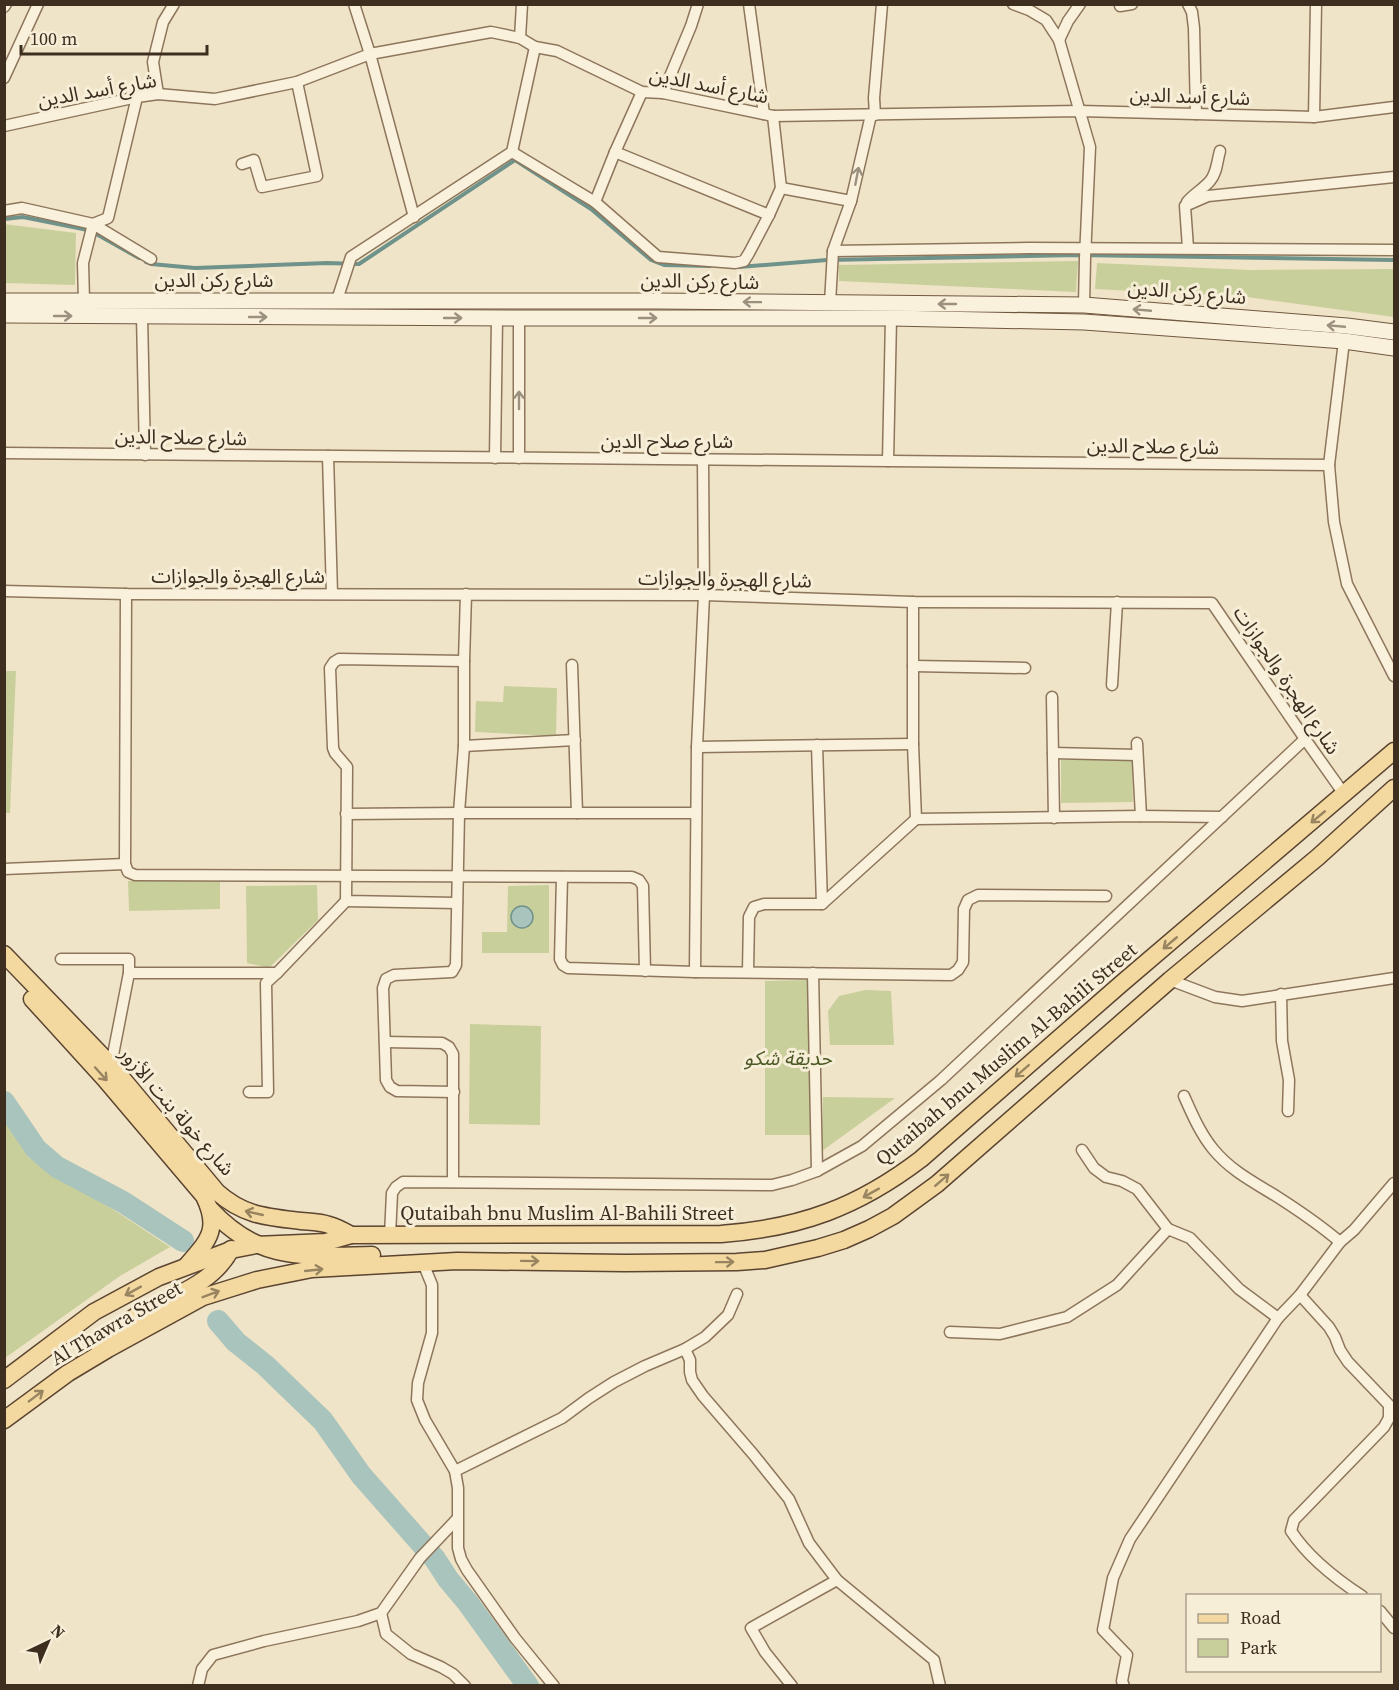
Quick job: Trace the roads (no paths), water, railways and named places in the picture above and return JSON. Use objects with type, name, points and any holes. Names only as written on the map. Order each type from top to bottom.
[{"type":"main road","name":"شارع ركن الدين","points":[[4,301],[337,300],[1084,305],[1395,332]]},
{"type":"main road","name":"شارع ركن الدين","points":[[4,315],[891,318],[1084,322],[1344,341],[1395,348]]},
{"type":"main road","name":"Qutaibah bnu Muslim Al-Bahili Street","points":[[256,1245],[326,1242],[351,1235],[722,1234],[783,1227],[842,1208],[897,1178],[921,1159],[1113,991],[1395,751]]},
{"type":"main road","points":[[423,1263],[457,1261],[737,1262],[792,1255],[844,1240],[893,1216],[937,1184],[1170,980],[1318,857],[1395,788]]},
{"type":"main road","name":"شارع خولة بنت الأزور","points":[[4,954],[111,1065],[217,1192],[228,1202],[241,1210],[255,1214],[332,1225],[351,1235]]},
{"type":"main road","name":"شارع خولة بنت الأزور","points":[[4,969],[104,1078],[204,1196],[210,1209],[235,1233],[256,1245]]},
{"type":"main road","points":[[68,1373],[135,1317],[209,1276],[226,1260],[235,1233],[228,1202]]},
{"type":"main road","points":[[186,1267],[207,1240],[211,1230],[210,1209]]},
{"type":"main road","points":[[256,1245],[293,1255],[451,1254],[502,1261]]},
{"type":"main road","name":"Al Thawra Street","points":[[4,1380],[94,1312],[159,1277],[231,1250],[256,1245]]},
{"type":"main road","name":"Al Thawra Street","points":[[4,1420],[68,1373],[203,1297],[257,1280],[312,1269],[423,1263]]},
{"type":"street","points":[[4,78],[38,4]]},
{"type":"street","points":[[158,94],[153,62],[163,22],[174,4]]},
{"type":"street","points":[[354,4],[370,54],[414,217]]},
{"type":"street","points":[[520,38],[522,4]]},
{"type":"street","points":[[663,93],[698,4]]},
{"type":"street","points":[[512,152],[595,202],[657,262],[735,263],[744,261],[769,216],[781,188],[749,4]]},
{"type":"street","points":[[830,303],[833,251],[852,201],[873,115],[882,4]]},
{"type":"street","points":[[1013,4],[1046,20],[1059,40],[1090,147],[1084,305]]},
{"type":"street","points":[[1059,40],[1080,4]]},
{"type":"street","points":[[1119,6],[1131,4]]},
{"type":"street","points":[[1188,4],[1192,12],[1194,28],[1196,114]]},
{"type":"street","points":[[1314,117],[1316,4]]},
{"type":"street","name":"شارع أسد الدين","points":[[4,126],[137,96],[158,94],[215,99],[297,82],[370,54],[491,32],[520,38],[535,47],[557,51],[642,92],[663,93],[769,115],[1080,111],[1314,117],[1395,107]]},
{"type":"street","points":[[337,300],[351,257],[512,152],[535,47]]},
{"type":"street","points":[[242,164],[254,160],[262,187],[317,176],[297,82]]},
{"type":"street","points":[[595,202],[642,92]]},
{"type":"street","points":[[93,224],[108,219],[137,96]]},
{"type":"street","points":[[1188,248],[1185,206],[1215,174],[1220,151]]},
{"type":"street","points":[[615,152],[769,216]]},
{"type":"street","points":[[1185,206],[1208,196],[1395,177]]},
{"type":"street","points":[[781,188],[852,201]]},
{"type":"street","points":[[4,212],[22,208],[93,224],[152,259]]},
{"type":"street","points":[[84,301],[83,263],[93,224]]},
{"type":"street","points":[[833,251],[1085,253],[1188,248],[1395,250]]},
{"type":"street","points":[[142,316],[145,455]]},
{"type":"street","points":[[495,458],[497,318]]},
{"type":"street","points":[[519,318],[519,458]]},
{"type":"street","points":[[888,461],[891,318]]},
{"type":"street","points":[[1344,341],[1329,465],[1334,522],[1347,584],[1395,676]]},
{"type":"street","name":"شارع صلاح الدين","points":[[4,453],[1329,465]]},
{"type":"street","points":[[328,456],[332,594]]},
{"type":"street","points":[[694,972],[697,747],[704,595],[703,460]]},
{"type":"street","name":"شارع الهجرة والجوازات","points":[[4,591],[126,594],[704,595],[913,602],[1212,603],[1344,794]]},
{"type":"street","points":[[126,594],[125,864],[128,872],[135,875],[632,877],[639,880],[643,886],[645,970]]},
{"type":"street","points":[[454,1092],[397,1091],[390,1087],[386,1080],[383,988],[386,979],[394,975],[452,972],[456,964],[459,813],[464,746],[466,594]]},
{"type":"street","points":[[913,602],[913,744],[916,819]]},
{"type":"street","points":[[1112,685],[1117,602]]},
{"type":"street","points":[[249,1092],[268,1092],[266,983],[346,901],[347,767],[333,748],[330,668],[333,662],[339,659],[464,661]]},
{"type":"street","points":[[572,665],[577,813]]},
{"type":"street","points":[[913,666],[1025,668]]},
{"type":"street","points":[[1052,697],[1054,818]]},
{"type":"street","points":[[390,1235],[392,1193],[403,1182],[772,1185],[817,1171],[862,1146],[941,1080],[1305,739]]},
{"type":"street","points":[[464,746],[574,740]]},
{"type":"street","points":[[697,747],[913,744]]},
{"type":"street","points":[[817,745],[822,904]]},
{"type":"street","points":[[1053,753],[1137,749],[1141,816]]},
{"type":"street","points":[[346,814],[696,813]]},
{"type":"street","points":[[748,972],[749,917],[754,907],[764,904],[822,904],[916,819],[1221,817]]},
{"type":"street","points":[[4,869],[125,864]]},
{"type":"street","points":[[562,877],[560,958],[563,965],[568,968],[951,975],[963,962],[964,909],[968,900],[978,895],[1106,896]]},
{"type":"street","points":[[346,901],[457,903]]},
{"type":"street","points":[[61,959],[129,959],[129,973],[111,1065]]},
{"type":"street","points":[[129,973],[277,973]]},
{"type":"street","points":[[813,973],[817,1171]]},
{"type":"street","points":[[1170,980],[1215,997],[1242,1001],[1395,978]]},
{"type":"street","points":[[1281,994],[1282,1041],[1289,1080],[1288,1111]]},
{"type":"street","points":[[385,1042],[442,1043],[449,1047],[453,1054],[453,1182]]},
{"type":"street","points":[[1184,1096],[1203,1135],[1227,1163],[1251,1182],[1275,1196],[1340,1242]]},
{"type":"street","points":[[1082,1150],[1094,1168],[1106,1177],[1122,1181],[1137,1189],[1168,1229],[1190,1238],[1239,1289],[1278,1318]]},
{"type":"street","points":[[1124,1686],[1122,1681],[1127,1655],[1103,1630],[1113,1578],[1130,1539],[1278,1318],[1300,1295],[1340,1242],[1354,1230],[1395,1183]]},
{"type":"street","points":[[950,1332],[1000,1334],[1067,1317],[1117,1285],[1168,1229]]},
{"type":"street","points":[[423,1263],[432,1285],[432,1333],[418,1383],[417,1400],[425,1420],[455,1470],[458,1488],[458,1548],[461,1559],[466,1570],[515,1638],[554,1686]]},
{"type":"street","points":[[455,1470],[561,1418],[614,1382],[685,1349],[705,1337],[728,1315],[737,1294]]},
{"type":"street","points":[[1300,1295],[1329,1327],[1348,1362],[1392,1405],[1384,1427],[1294,1520],[1291,1531],[1326,1569],[1359,1594]]},
{"type":"street","points":[[685,1349],[690,1360],[692,1380],[789,1499],[809,1542],[837,1580],[934,1660],[940,1686]]},
{"type":"street","points":[[198,1686],[202,1669],[213,1655],[264,1641],[358,1621],[381,1613],[420,1558],[457,1519]]},
{"type":"street","points":[[792,1686],[765,1652],[751,1628],[837,1580]]},
{"type":"street","points":[[1381,1612],[1395,1628]]},
{"type":"street","points":[[381,1613],[386,1634],[411,1654],[453,1674],[465,1686]]},
{"type":"water","points":[[522,906],[530,909],[533,917],[530,925],[522,928],[514,925],[511,917],[514,909]]},
{"type":"waterway","points":[[146,262],[195,268],[359,264],[515,160],[591,209],[651,260],[664,265],[710,266]]},
{"type":"waterway","points":[[4,219],[23,217],[83,229],[139,258]]},
{"type":"waterway","points":[[739,267],[827,260],[1077,255],[1394,260]]},
{"type":"waterway","points":[[4,1102],[36,1149],[57,1167],[123,1202],[183,1241]]},
{"type":"waterway","points":[[218,1321],[236,1342],[265,1365],[323,1421],[361,1475],[435,1559],[528,1686]]},
{"type":"park label","name":"حديقة شكو","points":[[788,1058]]}]
